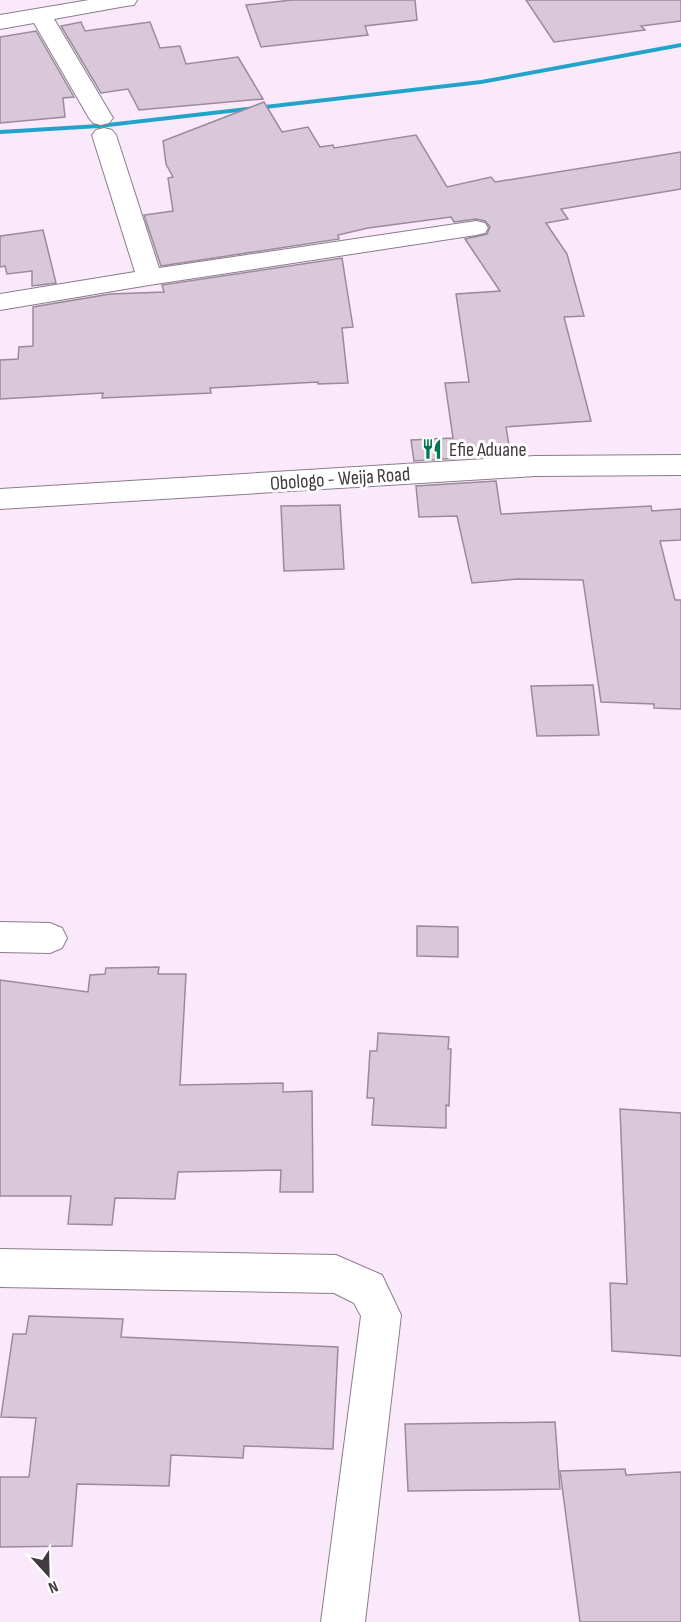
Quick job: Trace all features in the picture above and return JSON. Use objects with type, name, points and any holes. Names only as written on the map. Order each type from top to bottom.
[{"type":"street","points":[[0,22],[126,0]]},
{"type":"street","points":[[41,16],[103,126],[149,277]]},
{"type":"street","points":[[0,302],[149,277],[476,228]]},
{"type":"street","name":"Obologo - Weija Road","points":[[0,499],[535,466],[681,465]]},
{"type":"street","points":[[0,936],[50,938]]},
{"type":"street","points":[[0,1268],[336,1274],[368,1289],[381,1315],[343,1622]]},
{"type":"building","points":[[292,0],[415,0],[417,20],[365,26],[368,35],[261,47],[246,5]]},
{"type":"building","points":[[526,0],[681,0],[681,21],[641,26],[645,30],[554,42]]},
{"type":"building","points":[[81,22],[85,31],[150,22],[160,48],[180,46],[186,64],[238,57],[263,99],[139,110],[128,89],[101,93],[61,26]]},
{"type":"building","points":[[36,31],[74,97],[63,98],[65,117],[0,123],[0,37]]},
{"type":"building","points":[[264,102],[282,132],[308,127],[320,147],[333,145],[334,148],[416,135],[447,187],[491,177],[495,182],[681,152],[681,189],[561,209],[568,219],[546,223],[567,254],[584,316],[564,317],[591,421],[506,427],[510,451],[492,452],[492,456],[414,461],[411,440],[453,438],[445,383],[469,382],[456,294],[500,291],[465,239],[487,234],[490,227],[485,221],[476,219],[454,222],[451,217],[368,228],[338,235],[339,239],[161,266],[144,215],[173,211],[168,178],[173,177],[166,164],[163,141]]},
{"type":"building","points":[[43,230],[56,283],[32,286],[32,271],[7,274],[5,266],[0,267],[0,236]]},
{"type":"building","points":[[342,258],[353,327],[342,328],[348,383],[318,384],[318,382],[210,388],[211,393],[102,398],[103,393],[0,399],[0,360],[18,359],[19,347],[33,346],[33,307],[110,294],[164,292],[162,285]]},
{"type":"building","points":[[496,481],[501,514],[651,506],[652,511],[681,509],[681,540],[660,541],[675,600],[681,600],[681,709],[654,708],[654,704],[601,702],[583,580],[518,579],[472,583],[457,516],[419,517],[416,486]]},
{"type":"building","points":[[340,505],[344,569],[284,571],[281,506]]},
{"type":"building","points":[[593,685],[599,735],[537,736],[531,686]]},
{"type":"building","points":[[417,926],[458,927],[458,957],[417,956]]},
{"type":"building","points":[[159,967],[158,974],[186,974],[180,1085],[283,1083],[283,1092],[312,1091],[313,1192],[280,1192],[281,1170],[178,1172],[175,1199],[115,1198],[112,1225],[68,1224],[71,1196],[0,1196],[0,980],[88,992],[90,975],[105,974],[106,968]]},
{"type":"building","points":[[378,1033],[449,1037],[448,1049],[451,1049],[446,1128],[372,1125],[374,1098],[367,1098],[370,1051],[377,1051]]},
{"type":"building","points":[[620,1109],[681,1113],[681,1356],[612,1351],[610,1283],[627,1284]]},
{"type":"building","points":[[29,1316],[123,1319],[121,1337],[338,1347],[333,1449],[244,1446],[243,1458],[171,1455],[169,1486],[77,1484],[72,1546],[0,1547],[0,1477],[29,1477],[36,1418],[1,1417],[13,1334],[26,1334]]},
{"type":"building","points":[[555,1422],[560,1489],[408,1491],[405,1424]]},
{"type":"building","points":[[625,1469],[626,1475],[681,1472],[681,1622],[580,1622],[560,1471]]},
{"type":"waterway","points":[[0,132],[99,126],[481,82],[681,45]]},
{"type":"place","name":"Efie Aduane","points":[[432,449]]}]
